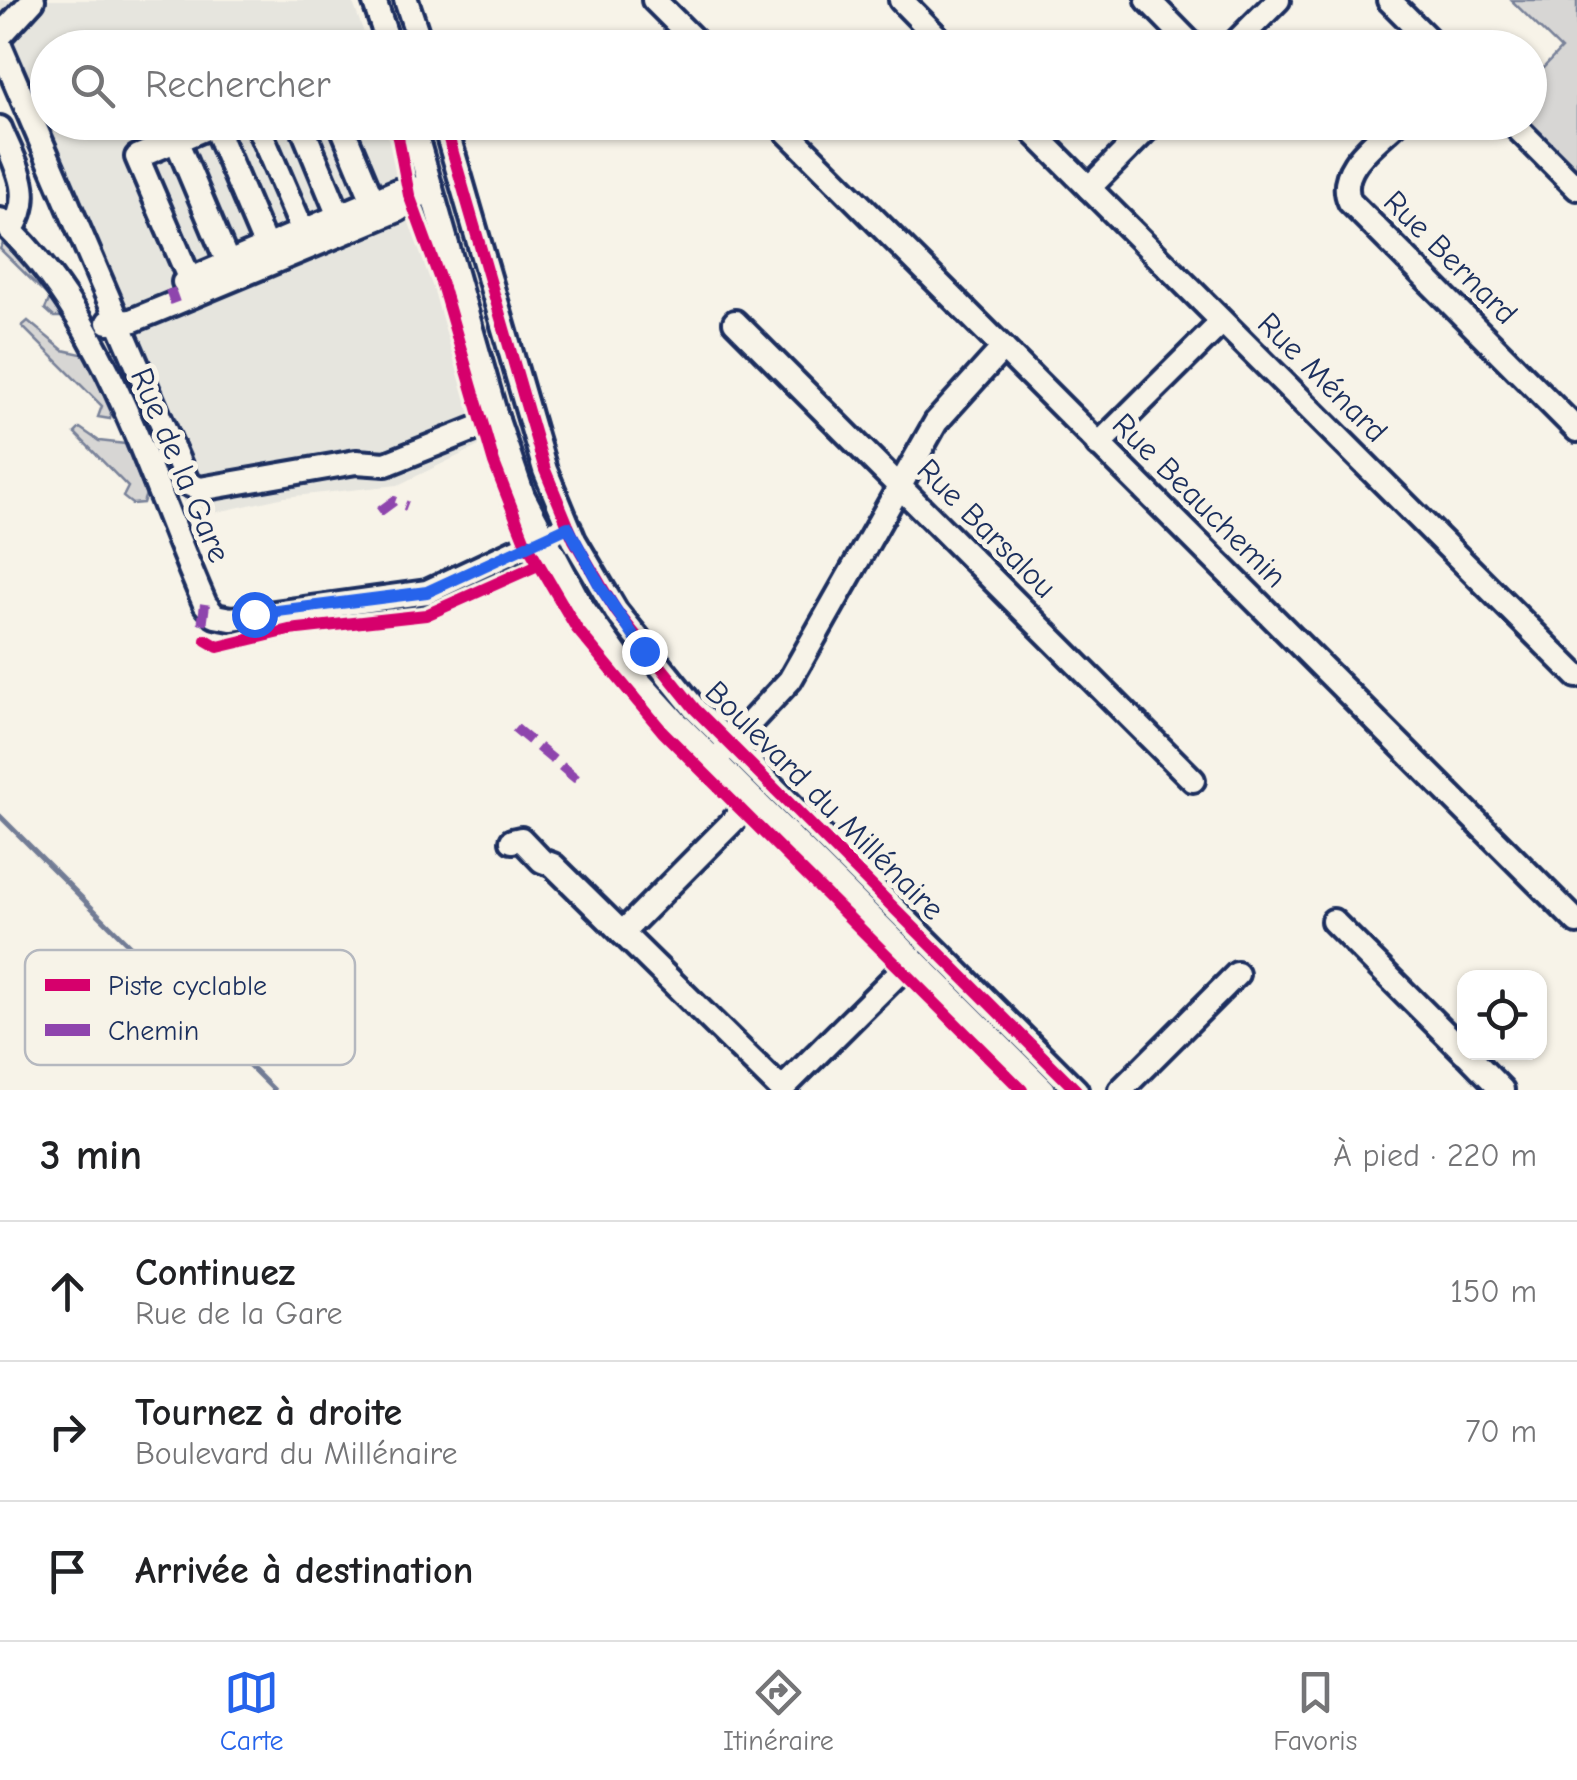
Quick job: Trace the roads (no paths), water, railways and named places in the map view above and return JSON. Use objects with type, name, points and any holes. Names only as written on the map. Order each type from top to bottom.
[{"type":"street","points":[[0,36],[33,0]]},
{"type":"street","points":[[374,0],[384,30]]},
{"type":"street","points":[[406,0],[416,30]]},
{"type":"street","points":[[654,0],[684,30]]},
{"type":"street","points":[[901,0],[930,30]]},
{"type":"street","points":[[1148,0],[1178,30]]},
{"type":"street","points":[[1248,30],[1278,0]]},
{"type":"street","points":[[1389,0],[1418,30]]},
{"type":"street","points":[[0,46],[30,116]]},
{"type":"street","points":[[2,136],[24,190],[21,212],[5,225],[64,292],[86,330],[117,318],[126,306],[397,191],[460,179]]},
{"type":"street","points":[[40,140],[188,484],[200,489],[356,462],[386,464],[497,420]]},
{"type":"street","points":[[190,280],[137,157],[176,140],[228,263]]},
{"type":"street","points":[[222,140],[266,248]]},
{"type":"street","points":[[264,140],[303,232]]},
{"type":"street","points":[[307,140],[339,216]]},
{"type":"street","points":[[348,140],[373,201]]},
{"type":"street","name":"Boulevard du Millénaire","points":[[417,140],[497,420],[542,538],[607,643],[1060,1087]]},
{"type":"street","name":"Boulevard du Millénaire","points":[[449,140],[530,425],[568,527],[601,588],[754,800],[913,959],[1060,1087]]},
{"type":"street","name":"Rue Beauchemin","points":[[795,140],[1577,922]]},
{"type":"street","name":"Rue Ménard","points":[[1041,140],[1577,676]]},
{"type":"street","points":[[1089,188],[1136,140]]},
{"type":"street","name":"Rue Bernard","points":[[1380,140],[1351,170],[1346,183],[1348,198],[1577,430]]},
{"type":"street","points":[[1529,140],[1577,188]]},
{"type":"street","points":[[117,318],[131,321],[380,217],[431,187]]},
{"type":"street","name":"Rue Barsalou","points":[[736,322],[1192,780]]},
{"type":"street","points":[[1098,444],[1222,322]]},
{"type":"street","name":"Rue de la Gare","points":[[86,330],[205,604],[215,616],[230,619],[427,592],[568,527]]},
{"type":"street","points":[[722,753],[790,680],[942,414],[1003,348]]},
{"type":"street","points":[[622,933],[754,800]]},
{"type":"street","points":[[512,842],[521,839],[542,861],[553,865],[782,1090],[913,959]]},
{"type":"street","points":[[1333,921],[1457,1044]]},
{"type":"street","points":[[1121,1090],[1237,974]]},
{"type":"street","points":[[1473,1060],[1502,1090]]},
{"type":"waterway","points":[[0,816],[134,950]]},
{"type":"waterway","points":[[249,1065],[274,1090]]}]
